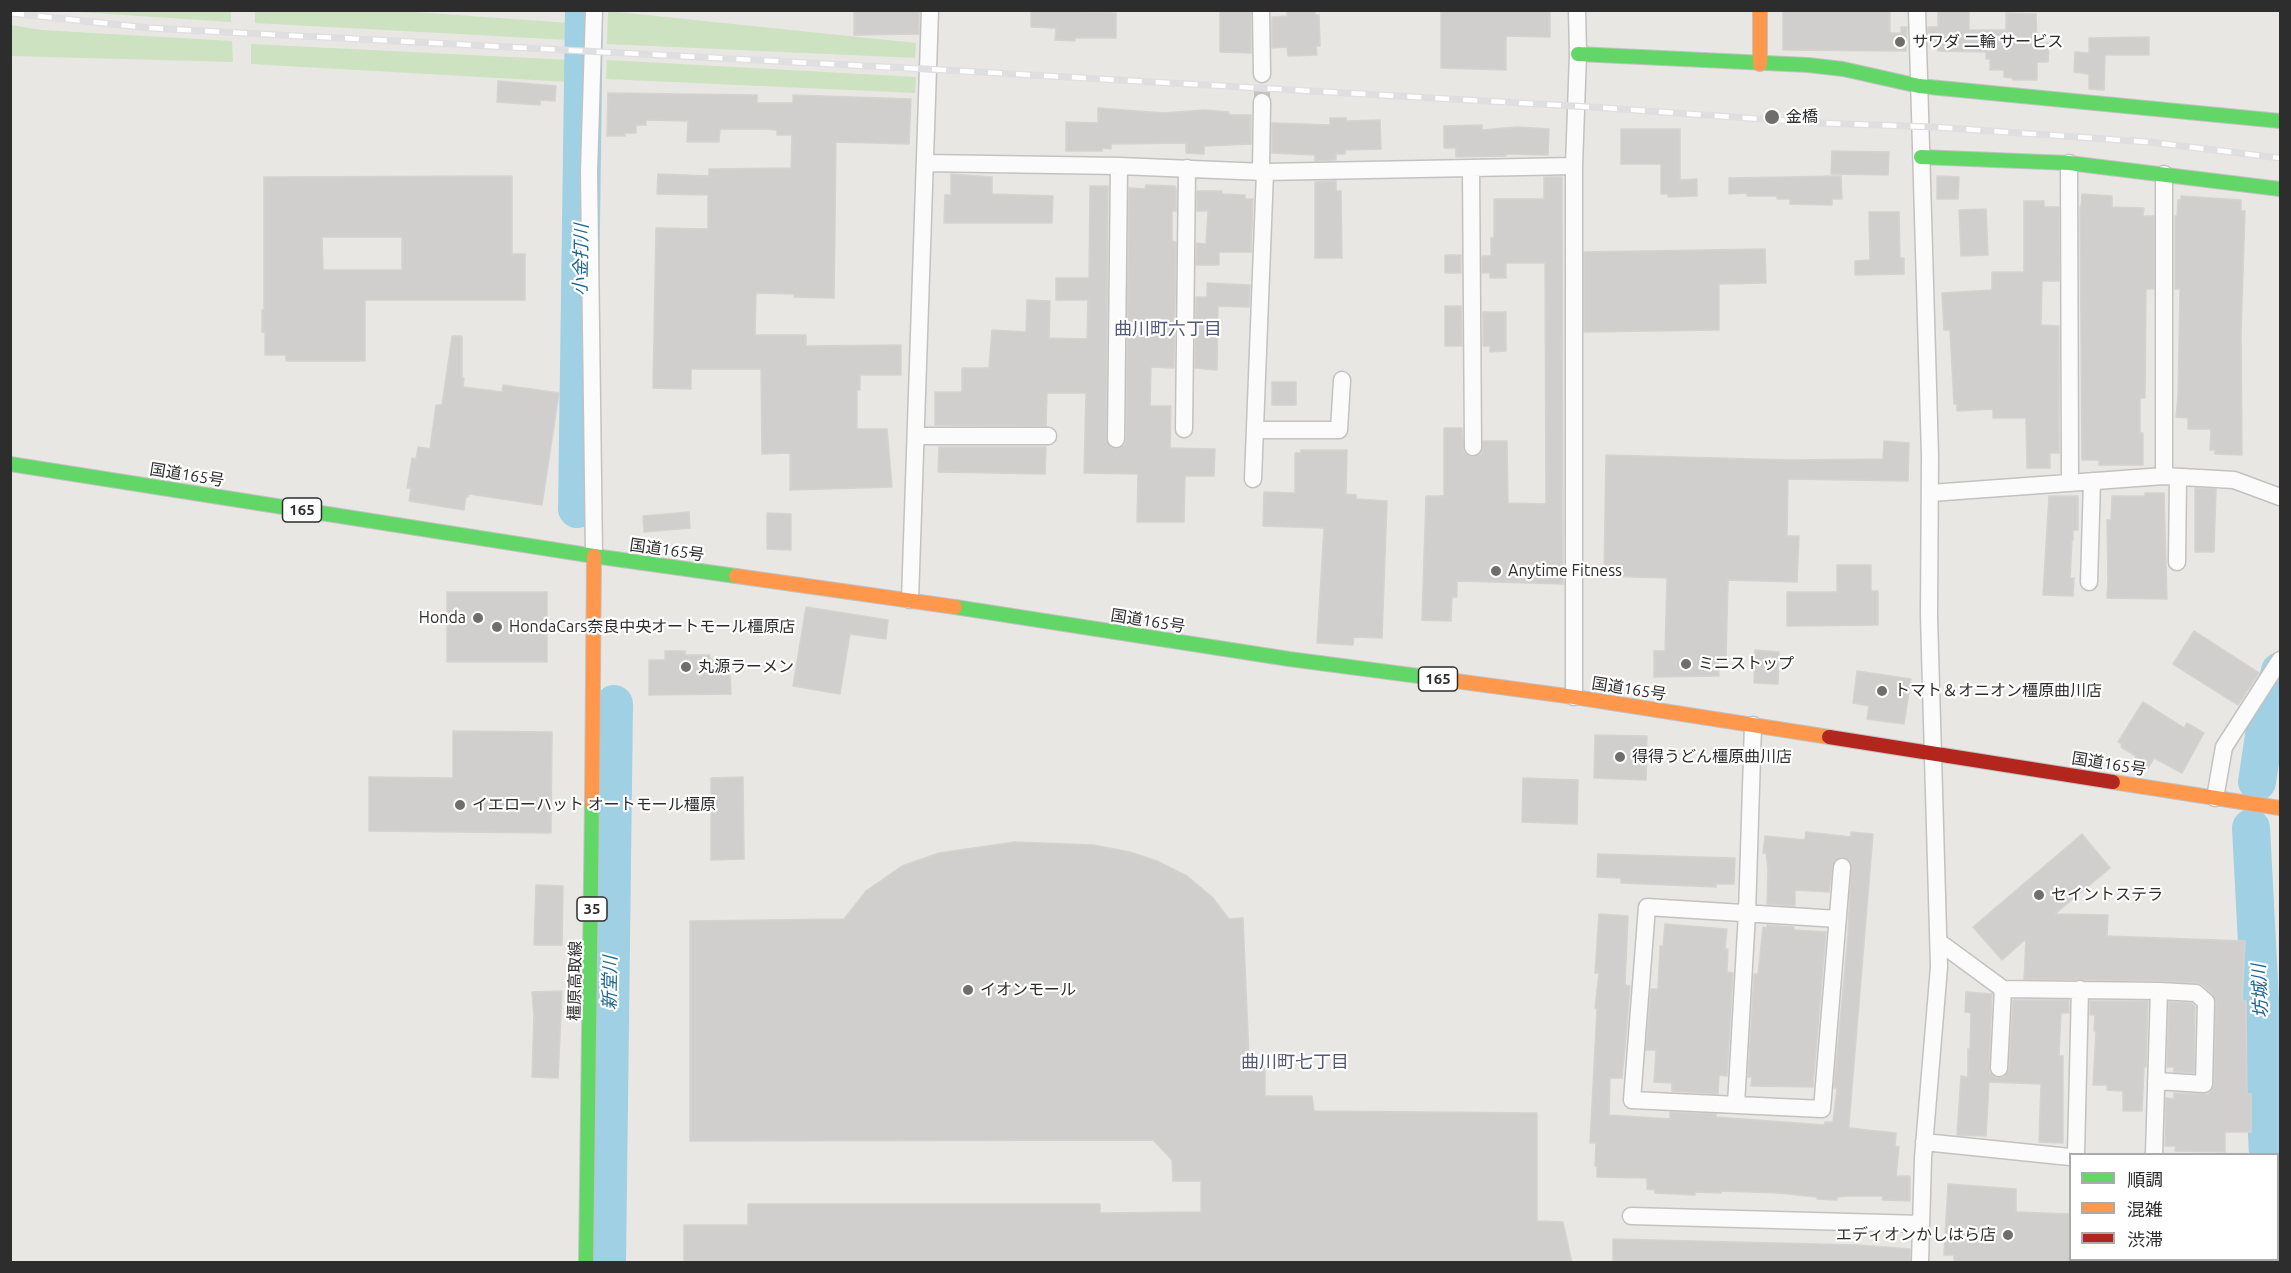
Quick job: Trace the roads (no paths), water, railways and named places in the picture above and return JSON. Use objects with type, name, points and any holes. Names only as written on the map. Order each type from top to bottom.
[{"type":"main road","points":[[1760,10],[1760,64]]},
{"type":"main road","points":[[1578,54],[1808,65],[1843,69],[1919,86],[2280,121]]},
{"type":"main road","points":[[1921,158],[2069,163],[2280,189]]},
{"type":"main road","name":"国道165号","points":[[10,464],[594,556],[910,600],[1278,658],[1574,697],[2280,808]]},
{"type":"main road","name":"橿原高取線","points":[[586,1263],[591,988],[594,556]]},
{"type":"street","points":[[594,10],[589,172],[594,556]]},
{"type":"street","points":[[910,600],[930,10]]},
{"type":"street","points":[[1261,10],[1262,75]]},
{"type":"street","points":[[1574,697],[1574,166],[1578,54],[1577,10]]},
{"type":"street","points":[[1917,10],[1931,493],[1929,616],[1939,942],[1939,967],[1924,1142],[1920,1263]]},
{"type":"street","points":[[1253,479],[1263,172],[1262,102]]},
{"type":"street","points":[[925,163],[1119,166],[1263,172],[1574,166]]},
{"type":"street","points":[[2069,163],[2070,483]]},
{"type":"street","points":[[1116,439],[1119,166]]},
{"type":"street","points":[[1184,429],[1187,168]]},
{"type":"street","points":[[1471,168],[1473,447]]},
{"type":"street","points":[[2164,174],[2171,477],[2177,562]]},
{"type":"street","points":[[1255,430],[1339,430],[1342,380]]},
{"type":"street","points":[[916,436],[1048,436]]},
{"type":"street","points":[[1931,493],[2171,477],[2234,480],[2280,497]]},
{"type":"street","points":[[2089,582],[2092,481]]},
{"type":"street","points":[[2215,798],[2224,747],[2280,660]]},
{"type":"street","points":[[1736,1105],[1747,913],[1753,725]]},
{"type":"street","points":[[1838,919],[1647,907],[1632,1100],[1822,1109],[1838,919],[1842,867]]},
{"type":"street","points":[[1939,942],[2003,989],[2196,993],[2206,1002],[2204,1084],[2156,1081]]},
{"type":"street","points":[[1999,1068],[2003,989]]},
{"type":"street","points":[[2076,1153],[2080,989]]},
{"type":"street","points":[[2154,1153],[2159,991]]},
{"type":"street","points":[[1924,1142],[2069,1157]]},
{"type":"street","points":[[1631,1216],[1921,1224]]},
{"type":"waterway","name":"小金打川","points":[[577,509],[584,10]]},
{"type":"waterway","name":"坊城川","points":[[2257,782],[2265,729],[2280,671]]},
{"type":"waterway","name":"新堂川","points":[[607,1262],[614,704]]},
{"type":"waterway","name":"坊城川","points":[[2251,828],[2268,1153]]},
{"type":"tunnel","points":[[1262,74],[1262,102]]},
{"type":"railway","points":[[10,13],[149,28],[944,70],[1591,107],[1819,123],[1934,127],[2149,142],[2280,158]]},
{"type":"place","name":"サワダ 二輪 サービス","points":[[1900,42]]},
{"type":"place","name":"金橋","points":[[1772,117]]},
{"type":"place","name":"Anytime Fitness","points":[[1496,571]]},
{"type":"place","name":"Honda","points":[[478,618]]},
{"type":"place","name":"HondaCars奈良中央オートモール橿原店","points":[[497,627]]},
{"type":"place","name":"ミニストップ","points":[[1686,664]]},
{"type":"place","name":"丸源ラーメン","points":[[686,667]]},
{"type":"place","name":"トマト＆オニオン橿原曲川店","points":[[1882,691]]},
{"type":"place","name":"得得うどん橿原曲川店","points":[[1620,757]]},
{"type":"place","name":"イエローハット オートモール橿原","points":[[460,805]]},
{"type":"place","name":"セイントステラ","points":[[2039,895]]},
{"type":"place","name":"イオンモール","points":[[968,990]]},
{"type":"place","name":"エディオンかしはら店","points":[[2008,1235]]},
{"type":"district","name":"曲川町六丁目","points":[[1168,329]]},
{"type":"district","name":"曲川町七丁目","points":[[1295,1062]]}]
